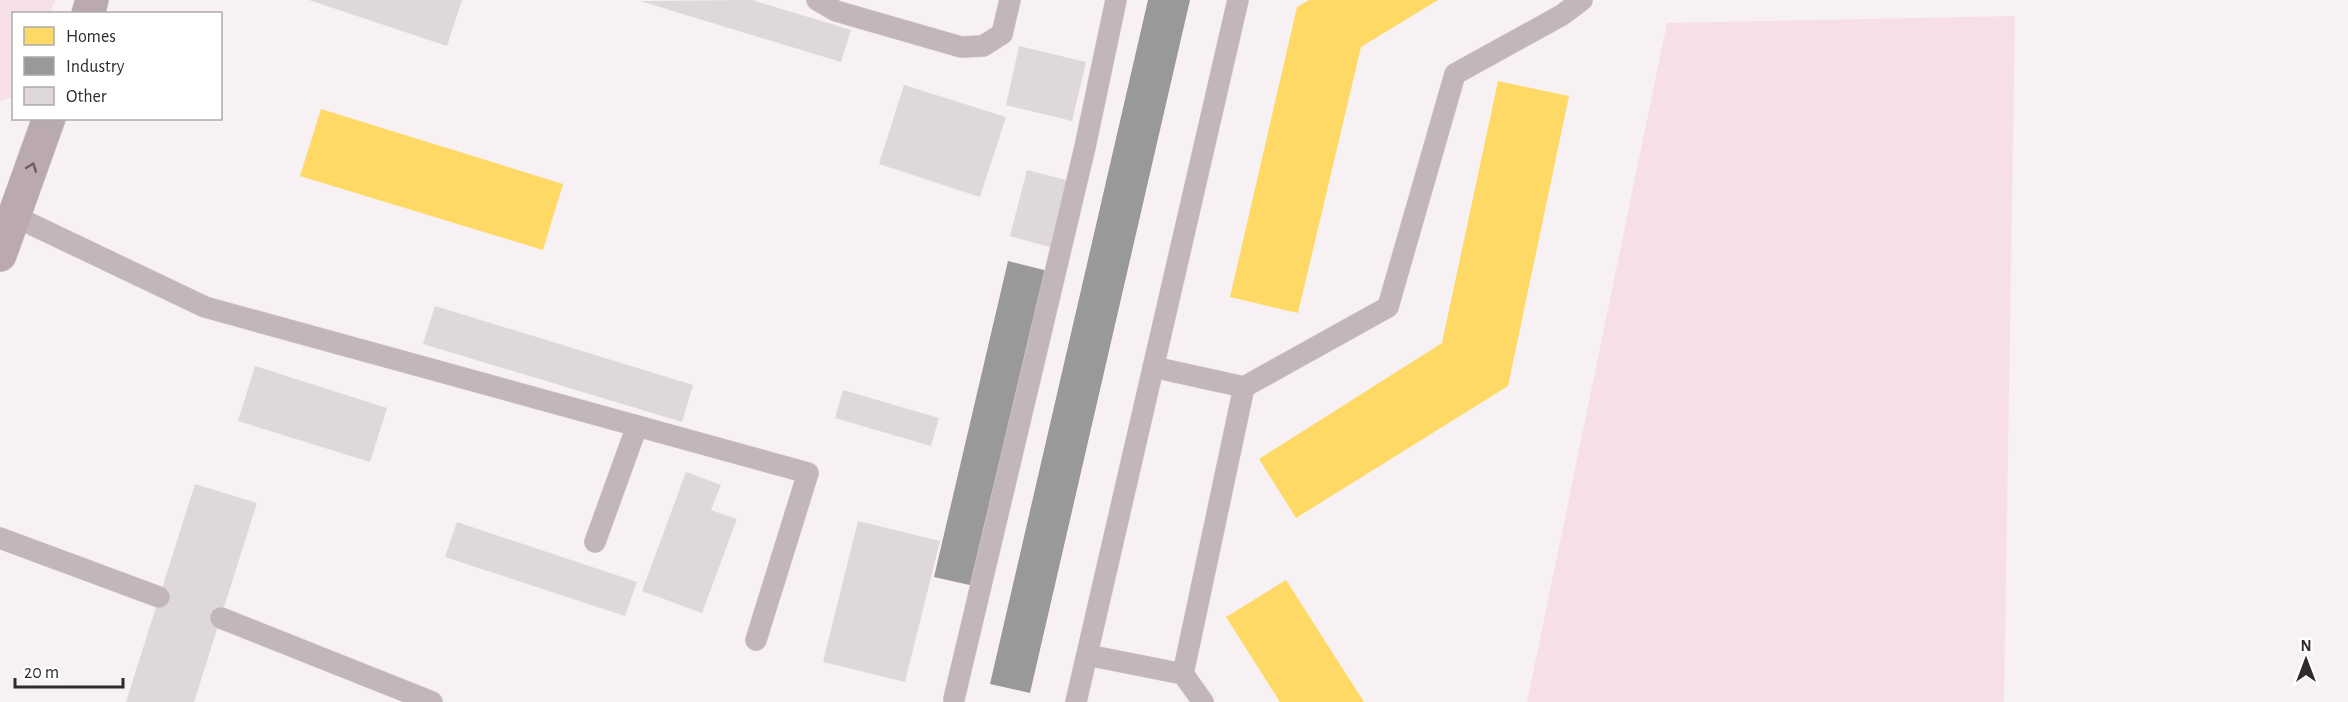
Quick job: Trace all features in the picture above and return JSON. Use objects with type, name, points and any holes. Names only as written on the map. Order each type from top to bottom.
[{"type":"main road","points":[[0,255],[7,205],[48,120]]},
{"type":"lane","points":[[817,0],[836,11],[961,47],[983,46],[1002,34],[1010,0]]},
{"type":"lane","points":[[954,699],[1085,147],[1116,0]]},
{"type":"lane","points":[[1076,702],[1238,0]]},
{"type":"lane","points":[[1153,367],[1244,387],[1388,307],[1455,74],[1562,15],[1582,0]]},
{"type":"lane","points":[[7,205],[205,307],[808,473],[756,640]]},
{"type":"lane","points":[[1183,674],[1244,387]]},
{"type":"lane","points":[[595,542],[637,426]]},
{"type":"lane","points":[[0,538],[159,597]]},
{"type":"lane","points":[[221,618],[432,702]]},
{"type":"lane","points":[[1087,655],[1183,674],[1203,702]]},
{"type":"shaded area","points":[[0,0],[55,0],[50,12],[12,12],[12,97],[0,101]]},
{"type":"shaded area","points":[[2015,16],[2004,702],[1527,702],[1667,23]]},
{"type":"building: Homes","points":[[1309,0],[1438,0],[1361,47],[1298,313],[1230,297],[1297,7]]},
{"type":"building: Homes","points":[[1498,81],[1569,96],[1508,386],[1296,518],[1259,459],[1442,343]]},
{"type":"building: Homes","points":[[321,109],[563,184],[543,250],[300,176]]},
{"type":"building: Homes","points":[[1286,580],[1364,702],[1280,702],[1226,617]]},
{"type":"building: Industry","points":[[1148,0],[1190,0],[1030,693],[990,684]]},
{"type":"building: Industry","points":[[1008,261],[1048,271],[974,586],[934,577]]},
{"type":"building: Other","points":[[309,0],[462,0],[447,46]]},
{"type":"building: Other","points":[[752,0],[851,30],[841,62],[640,1]]},
{"type":"building: Other","points":[[1019,46],[1086,62],[1072,121],[1006,105]]},
{"type":"building: Other","points":[[904,85],[1006,117],[980,197],[879,164]]},
{"type":"building: Other","points":[[1027,170],[1070,181],[1053,248],[1010,236]]},
{"type":"building: Other","points":[[435,306],[693,385],[682,422],[423,344]]},
{"type":"building: Other","points":[[255,366],[387,408],[370,462],[238,421]]},
{"type":"building: Other","points":[[843,390],[939,418],[931,446],[835,418]]},
{"type":"building: Other","points":[[686,472],[721,485],[711,510],[737,519],[702,613],[642,591]]},
{"type":"building: Other","points":[[195,484],[257,503],[194,702],[126,702]]},
{"type":"building: Other","points":[[858,521],[940,541],[905,682],[823,662]]},
{"type":"building: Other","points":[[457,522],[637,582],[625,616],[445,557]]}]
